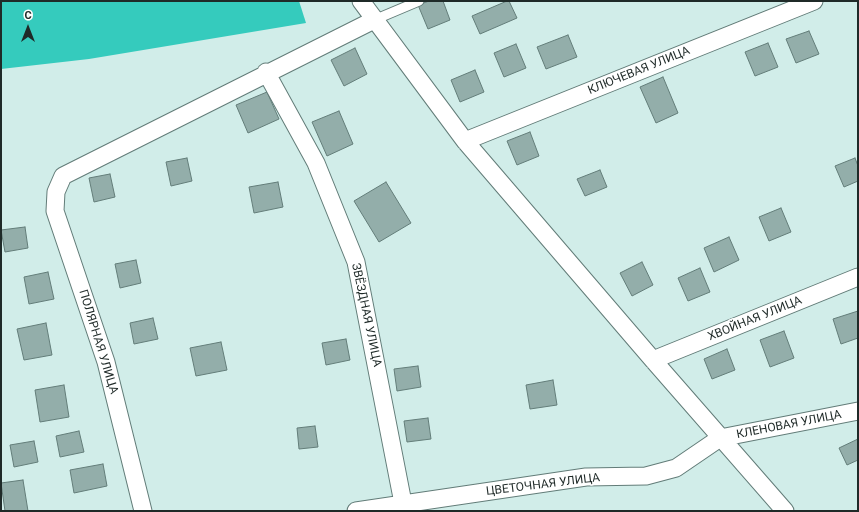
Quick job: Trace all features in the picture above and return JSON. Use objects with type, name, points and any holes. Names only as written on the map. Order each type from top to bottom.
[{"type":"street","points":[[361,1],[465,141],[720,438],[785,511]]},
{"type":"street","name":"КЛЮЧЕВАЯ УЛИЦА","points":[[465,141],[814,1]]},
{"type":"street","points":[[266,72],[374,20]]},
{"type":"street","name":"ПОЛЯРНАЯ УЛИЦА","points":[[143,511],[106,362],[55,211],[56,192],[63,176],[266,72]]},
{"type":"street","name":"ЗВЁЗДНАЯ УЛИЦА","points":[[266,72],[316,163],[356,262],[403,503]]},
{"type":"street","name":"ХВОЙНАЯ УЛИЦА","points":[[653,360],[858,277]]},
{"type":"street","name":"КЛЕНОВАЯ УЛИЦА","points":[[720,438],[858,412]]},
{"type":"street","name":"ЦВЕТОЧНАЯ УЛИЦА","points":[[356,511],[586,477],[646,476],[676,468],[720,438]]},
{"type":"lane","points":[[374,20],[419,1]]},
{"type":"shaded area","points":[[1,1],[299,1],[306,23],[89,59],[1,69]]},
{"type":"building","points":[[429,1],[443,1],[450,20],[428,29],[418,5]]},
{"type":"building","points":[[509,1],[517,18],[480,34],[472,16]]},
{"type":"building","points":[[809,31],[819,54],[796,63],[786,39]]},
{"type":"building","points":[[568,35],[577,57],[546,69],[537,47]]},
{"type":"building","points":[[768,43],[778,67],[755,76],[745,52]]},
{"type":"building","points":[[516,44],[526,68],[504,77],[494,53]]},
{"type":"building","points":[[355,48],[367,74],[344,86],[331,60]]},
{"type":"building","points":[[475,70],[484,92],[460,102],[451,80]]},
{"type":"building","points":[[663,77],[678,113],[656,123],[640,87]]},
{"type":"building","points":[[267,92],[279,119],[248,133],[236,105]]},
{"type":"building","points":[[339,111],[353,144],[327,156],[312,122]]},
{"type":"building","points":[[530,132],[539,156],[517,165],[507,141]]},
{"type":"building","points":[[187,158],[192,181],[171,186],[166,162]]},
{"type":"building","points":[[855,158],[858,166],[858,181],[844,187],[835,166]]},
{"type":"building","points":[[600,170],[607,187],[585,196],[577,179]]},
{"type":"building","points":[[110,174],[115,197],[94,202],[89,178]]},
{"type":"building","points":[[278,182],[283,207],[254,213],[249,187]]},
{"type":"building","points":[[386,182],[411,223],[379,242],[354,201]]},
{"type":"building","points":[[781,208],[791,232],[769,241],[759,217]]},
{"type":"building","points":[[25,227],[28,248],[5,252],[1,230]]},
{"type":"building","points":[[729,237],[739,260],[714,272],[704,248]]},
{"type":"building","points":[[136,260],[141,283],[120,288],[115,264]]},
{"type":"building","points":[[642,262],[653,285],[632,296],[620,273]]},
{"type":"building","points":[[700,268],[710,292],[688,301],[678,278]]},
{"type":"building","points":[[48,272],[54,299],[29,304],[24,277]]},
{"type":"building","points":[[858,311],[858,338],[841,344],[833,319]]},
{"type":"building","points":[[153,318],[158,339],[134,344],[130,323]]},
{"type":"building","points":[[46,323],[52,355],[24,360],[17,329]]},
{"type":"building","points":[[784,331],[794,358],[770,367],[760,340]]},
{"type":"building","points":[[346,339],[350,360],[326,365],[322,343]]},
{"type":"building","points":[[221,342],[227,370],[196,376],[190,348]]},
{"type":"building","points":[[727,349],[735,370],[712,379],[704,359]]},
{"type":"building","points":[[418,366],[421,387],[397,391],[394,369]]},
{"type":"building","points":[[553,380],[557,405],[530,409],[526,385]]},
{"type":"building","points":[[64,385],[69,417],[40,422],[35,390]]},
{"type":"building","points":[[428,418],[431,439],[407,442],[404,421]]},
{"type":"building","points":[[315,426],[318,447],[299,449],[297,428]]},
{"type":"building","points":[[79,431],[84,452],[60,457],[56,436]]},
{"type":"building","points":[[858,439],[858,460],[847,465],[839,448]]},
{"type":"building","points":[[34,441],[38,462],[14,467],[10,445]]},
{"type":"building","points":[[103,464],[107,486],[74,493],[70,470]]},
{"type":"building","points":[[23,480],[28,511],[5,511],[1,483]]}]
